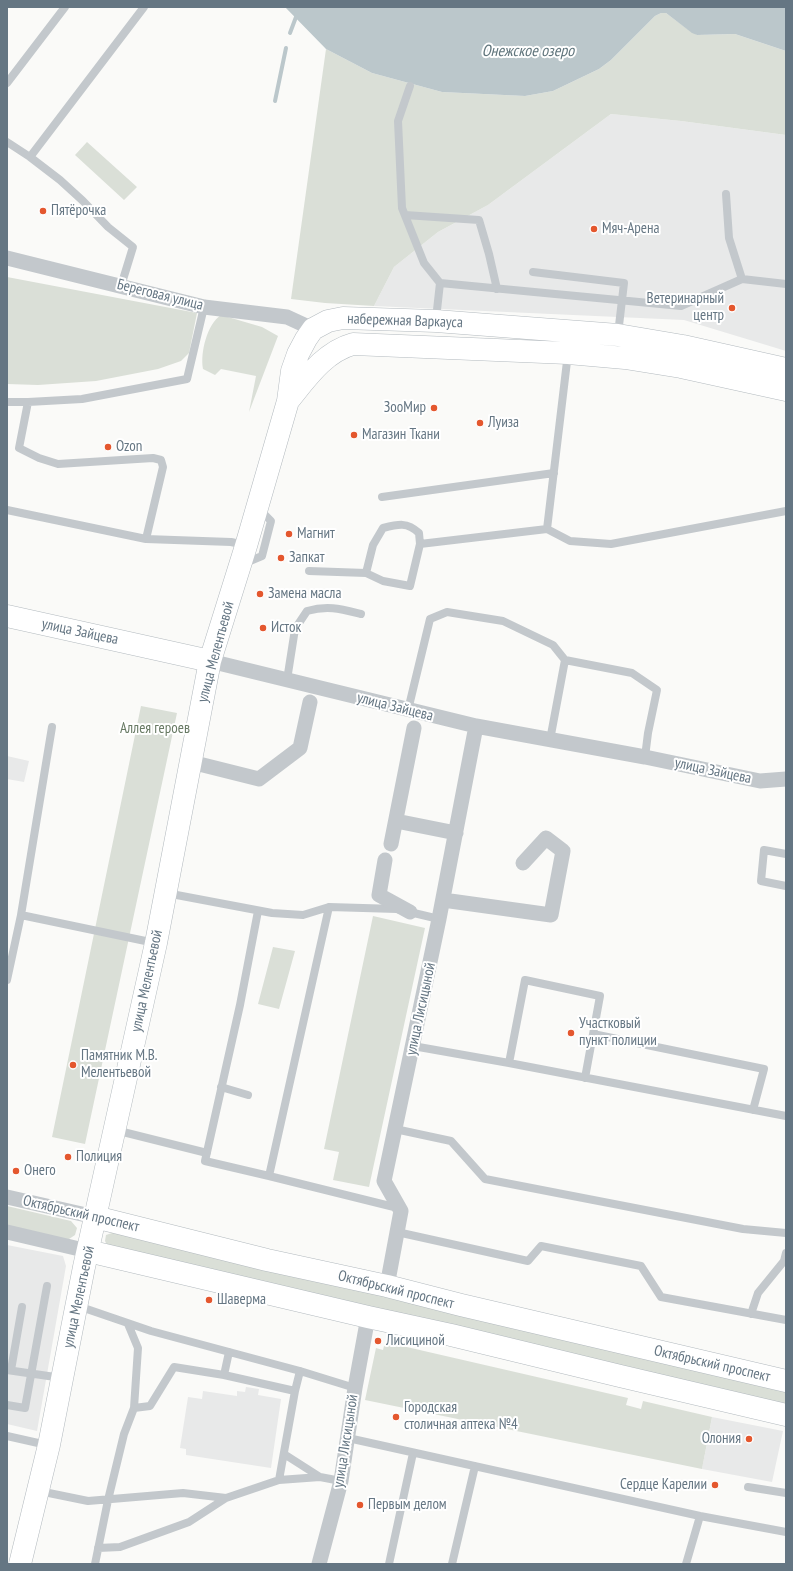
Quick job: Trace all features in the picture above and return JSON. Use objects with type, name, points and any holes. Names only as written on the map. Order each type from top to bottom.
[{"type":"main road","name":"набережная Варкауса","points":[[321,325],[343,318],[436,321],[618,335],[682,346],[786,369]]},
{"type":"main road","points":[[321,325],[318,333],[318,346],[323,350],[335,351]]},
{"type":"main road","points":[[288,401],[292,371],[298,354],[321,325]]},
{"type":"main road","name":"набережная Варкауса","points":[[288,401],[318,365],[335,351],[353,344],[568,353],[625,358],[667,365],[786,390]]},
{"type":"main road","name":"улица Мелентьевой","points":[[20,1564],[49,1445],[95,1217],[156,943],[210,660],[246,546],[288,401]]},
{"type":"main road","name":"улица Зайцева","points":[[7,616],[210,660]]},
{"type":"main road","name":"Октябрьский проспект","points":[[95,1217],[267,1260],[387,1286],[628,1345],[786,1381]]},
{"type":"main road","name":"Октябрьский проспект","points":[[88,1251],[368,1317],[451,1334],[786,1415]]},
{"type":"main road","points":[[260,1291],[255,1278],[258,1268],[267,1260]]},
{"type":"main road","points":[[451,1334],[463,1328],[465,1316],[461,1305]]},
{"type":"main road","points":[[620,1376],[618,1363],[621,1352],[628,1345]]},
{"type":"street","name":"Береговая улица","points":[[7,258],[204,307],[288,317],[321,325]]},
{"type":"street","name":"улица Зайцева","points":[[210,660],[476,726],[645,757],[760,781],[786,779]]},
{"type":"street","points":[[191,762],[259,779],[300,748],[310,702]]},
{"type":"street","name":"улица Лисицыной","points":[[401,1211],[384,1181],[443,900],[476,726]]},
{"type":"street","points":[[391,844],[414,728]]},
{"type":"street","points":[[396,822],[456,833]]},
{"type":"street","points":[[443,900],[551,914],[563,852],[546,838],[523,863]]},
{"type":"street","points":[[385,860],[379,895],[410,912]]},
{"type":"street","name":"Октябрьский проспект","points":[[7,1197],[95,1217]]},
{"type":"street","points":[[387,1286],[401,1211]]},
{"type":"street","name":"Октябрьский проспект","points":[[7,1232],[88,1251]]},
{"type":"street","name":"улица Лисицыной","points":[[319,1564],[341,1481],[355,1388],[368,1317]]},
{"type":"lane","points":[[7,83],[65,7]]},
{"type":"lane","points":[[30,157],[144,7]]},
{"type":"lane","points":[[410,86],[398,121],[402,208],[424,263],[440,283],[436,321]]},
{"type":"lane","points":[[7,142],[30,157],[60,180],[108,227],[134,247],[121,286]]},
{"type":"lane","points":[[726,194],[729,238],[742,279]]},
{"type":"lane","points":[[405,215],[478,220],[489,254],[497,289]]},
{"type":"lane","points":[[533,272],[624,283],[618,335]]},
{"type":"lane","points":[[440,283],[681,306],[742,279],[786,284]]},
{"type":"lane","points":[[7,402],[82,399],[187,379],[204,307]]},
{"type":"lane","points":[[547,529],[568,353]]},
{"type":"lane","points":[[28,402],[19,448],[39,458],[58,464],[153,458],[161,460],[163,467],[146,539]]},
{"type":"lane","points":[[382,497],[554,473]]},
{"type":"lane","points":[[7,510],[146,539],[231,542],[246,546]]},
{"type":"lane","points":[[420,544],[547,529],[570,541],[611,544],[786,511]]},
{"type":"lane","points":[[309,571],[366,573],[383,581],[410,586],[420,544],[419,534],[411,526],[398,524],[383,528],[374,545],[366,573]]},
{"type":"lane","points":[[286,680],[295,629],[307,611],[317,608],[335,607],[361,614]]},
{"type":"lane","points":[[408,710],[430,619],[447,612],[503,621],[553,645],[565,660],[632,673],[657,690],[648,732],[645,757]]},
{"type":"lane","points":[[550,740],[565,660]]},
{"type":"lane","points":[[7,980],[21,915],[52,728]]},
{"type":"lane","points":[[786,854],[764,850],[762,881],[786,886]]},
{"type":"lane","points":[[166,893],[258,911],[302,915],[329,907],[397,909],[439,919]]},
{"type":"lane","points":[[269,1176],[329,907]]},
{"type":"lane","points":[[258,911],[205,1161],[394,1207],[401,1211]]},
{"type":"lane","points":[[21,915],[156,943]]},
{"type":"lane","points":[[509,1063],[525,980],[600,996],[585,1078]]},
{"type":"lane","points":[[593,1034],[764,1069],[753,1110]]},
{"type":"lane","points":[[413,1046],[786,1116]]},
{"type":"lane","points":[[221,1087],[248,1095]]},
{"type":"lane","points":[[396,1129],[451,1141],[485,1179],[743,1229],[786,1233]]},
{"type":"lane","points":[[115,1130],[207,1153]]},
{"type":"lane","points":[[397,1232],[528,1261],[541,1246],[640,1266],[661,1297],[786,1320]]},
{"type":"lane","points":[[751,1314],[758,1293],[784,1261],[786,1253]]},
{"type":"lane","points":[[7,1405],[25,1408],[47,1286]]},
{"type":"lane","points":[[77,1306],[93,1310],[128,1324],[300,1371],[355,1388]]},
{"type":"lane","points":[[22,1307],[9,1370],[62,1378]]},
{"type":"lane","points":[[95,1564],[108,1500],[124,1434],[134,1408],[138,1348],[128,1324]]},
{"type":"lane","points":[[224,1375],[229,1352]]},
{"type":"lane","points":[[134,1408],[150,1406],[174,1367],[224,1375],[295,1391]]},
{"type":"lane","points":[[279,1480],[300,1371]]},
{"type":"lane","points":[[7,1436],[49,1445]]},
{"type":"lane","points":[[348,1438],[700,1516],[786,1532]]},
{"type":"lane","points":[[389,1564],[413,1453]]},
{"type":"lane","points":[[284,1454],[320,1477]]},
{"type":"lane","points":[[452,1564],[475,1466]]},
{"type":"lane","points":[[98,1548],[120,1547],[189,1522],[226,1498],[279,1480],[320,1477],[341,1481]]},
{"type":"lane","points":[[748,1487],[786,1493]]},
{"type":"lane","points":[[38,1491],[88,1501],[183,1493],[226,1498]]},
{"type":"lane","points":[[686,1564],[700,1516]]},
{"type":"shaded area","points":[[611,114],[681,121],[786,135],[786,351],[684,320],[374,306],[394,267],[438,232],[488,205]]},
{"type":"shaded area","points":[[7,756],[29,761],[24,782],[7,779]]},
{"type":"shaded area","points":[[7,1245],[63,1256],[66,1266],[37,1431],[7,1424]]},
{"type":"shaded area","points":[[246,1387],[259,1389],[258,1395],[281,1399],[271,1468],[186,1455],[186,1449],[180,1448],[188,1397],[202,1399],[203,1391],[237,1396],[237,1391],[245,1392]]},
{"type":"shaded area","points":[[712,1417],[783,1431],[772,1482],[702,1469]]},
{"type":"green space","points":[[661,13],[666,13],[697,35],[735,34],[786,51],[786,135],[681,121],[611,114],[488,205],[438,232],[394,267],[374,306],[291,299],[326,49],[372,73],[442,92],[525,96],[553,91],[599,69],[611,60],[655,16]]},
{"type":"green space","points":[[87,142],[137,187],[124,200],[75,155]]},
{"type":"green space","points":[[7,277],[197,313],[189,353],[181,361],[158,369],[96,381],[38,385],[7,384]]},
{"type":"green space","points":[[221,315],[262,327],[278,336],[249,412],[256,376],[221,369],[215,375],[203,369],[202,362],[204,347],[208,332],[216,319]]},
{"type":"green space","name":"Аллея героев","points":[[141,706],[177,713],[85,1144],[52,1137]]},
{"type":"green space","points":[[373,916],[425,928],[369,1187],[333,1180],[339,1152],[324,1149]]},
{"type":"green space","points":[[273,947],[295,951],[279,1009],[258,1004]]},
{"type":"green space","points":[[7,1206],[71,1221],[77,1228],[75,1235],[66,1241],[7,1227]]},
{"type":"green space","points":[[115,1232],[786,1389],[786,1407],[109,1249],[105,1241],[106,1235]]},
{"type":"green space","points":[[385,1342],[628,1398],[626,1405],[641,1409],[643,1401],[712,1417],[702,1469],[365,1400],[376,1348],[383,1350]]},
{"type":"water","name":"Онежское озеро","points":[[285,7],[786,7],[786,51],[735,34],[697,35],[692,33],[666,13],[661,13],[655,16],[611,60],[599,69],[553,91],[525,96],[442,92],[372,73],[326,49]]},
{"type":"waterway","points":[[290,33],[296,17]]},
{"type":"waterway","points":[[275,101],[286,48]]},
{"type":"place","name":"Пятёрочка","points":[[43,211]]},
{"type":"place","name":"Мяч-Арена","points":[[594,229]]},
{"type":"place","name":"Ветеринарный центр","points":[[732,308]]},
{"type":"place","name":"ЗооМир","points":[[434,408]]},
{"type":"place","name":"Луиза","points":[[480,423]]},
{"type":"place","name":"Магазин Ткани","points":[[354,435]]},
{"type":"place","name":"Ozon","points":[[108,447]]},
{"type":"place","name":"Магнит","points":[[289,534]]},
{"type":"place","name":"Запкат","points":[[281,558]]},
{"type":"place","name":"Замена масла","points":[[260,594]]},
{"type":"place","name":"Исток","points":[[263,628]]},
{"type":"place","name":"Участковый пункт полиции","points":[[571,1033]]},
{"type":"place","name":"Памятник М.В. Мелентьевой","points":[[73,1065]]},
{"type":"place","name":"Полиция","points":[[68,1157]]},
{"type":"place","name":"Онего","points":[[16,1171]]},
{"type":"place","name":"Шаверма","points":[[209,1300]]},
{"type":"place","name":"Лисициной","points":[[378,1341]]},
{"type":"place","name":"Городская столичная аптека №4","points":[[396,1417]]},
{"type":"place","name":"Олония","points":[[749,1439]]},
{"type":"place","name":"Сердце Карелии","points":[[715,1485]]},
{"type":"place","name":"Первым делом","points":[[360,1505]]}]
